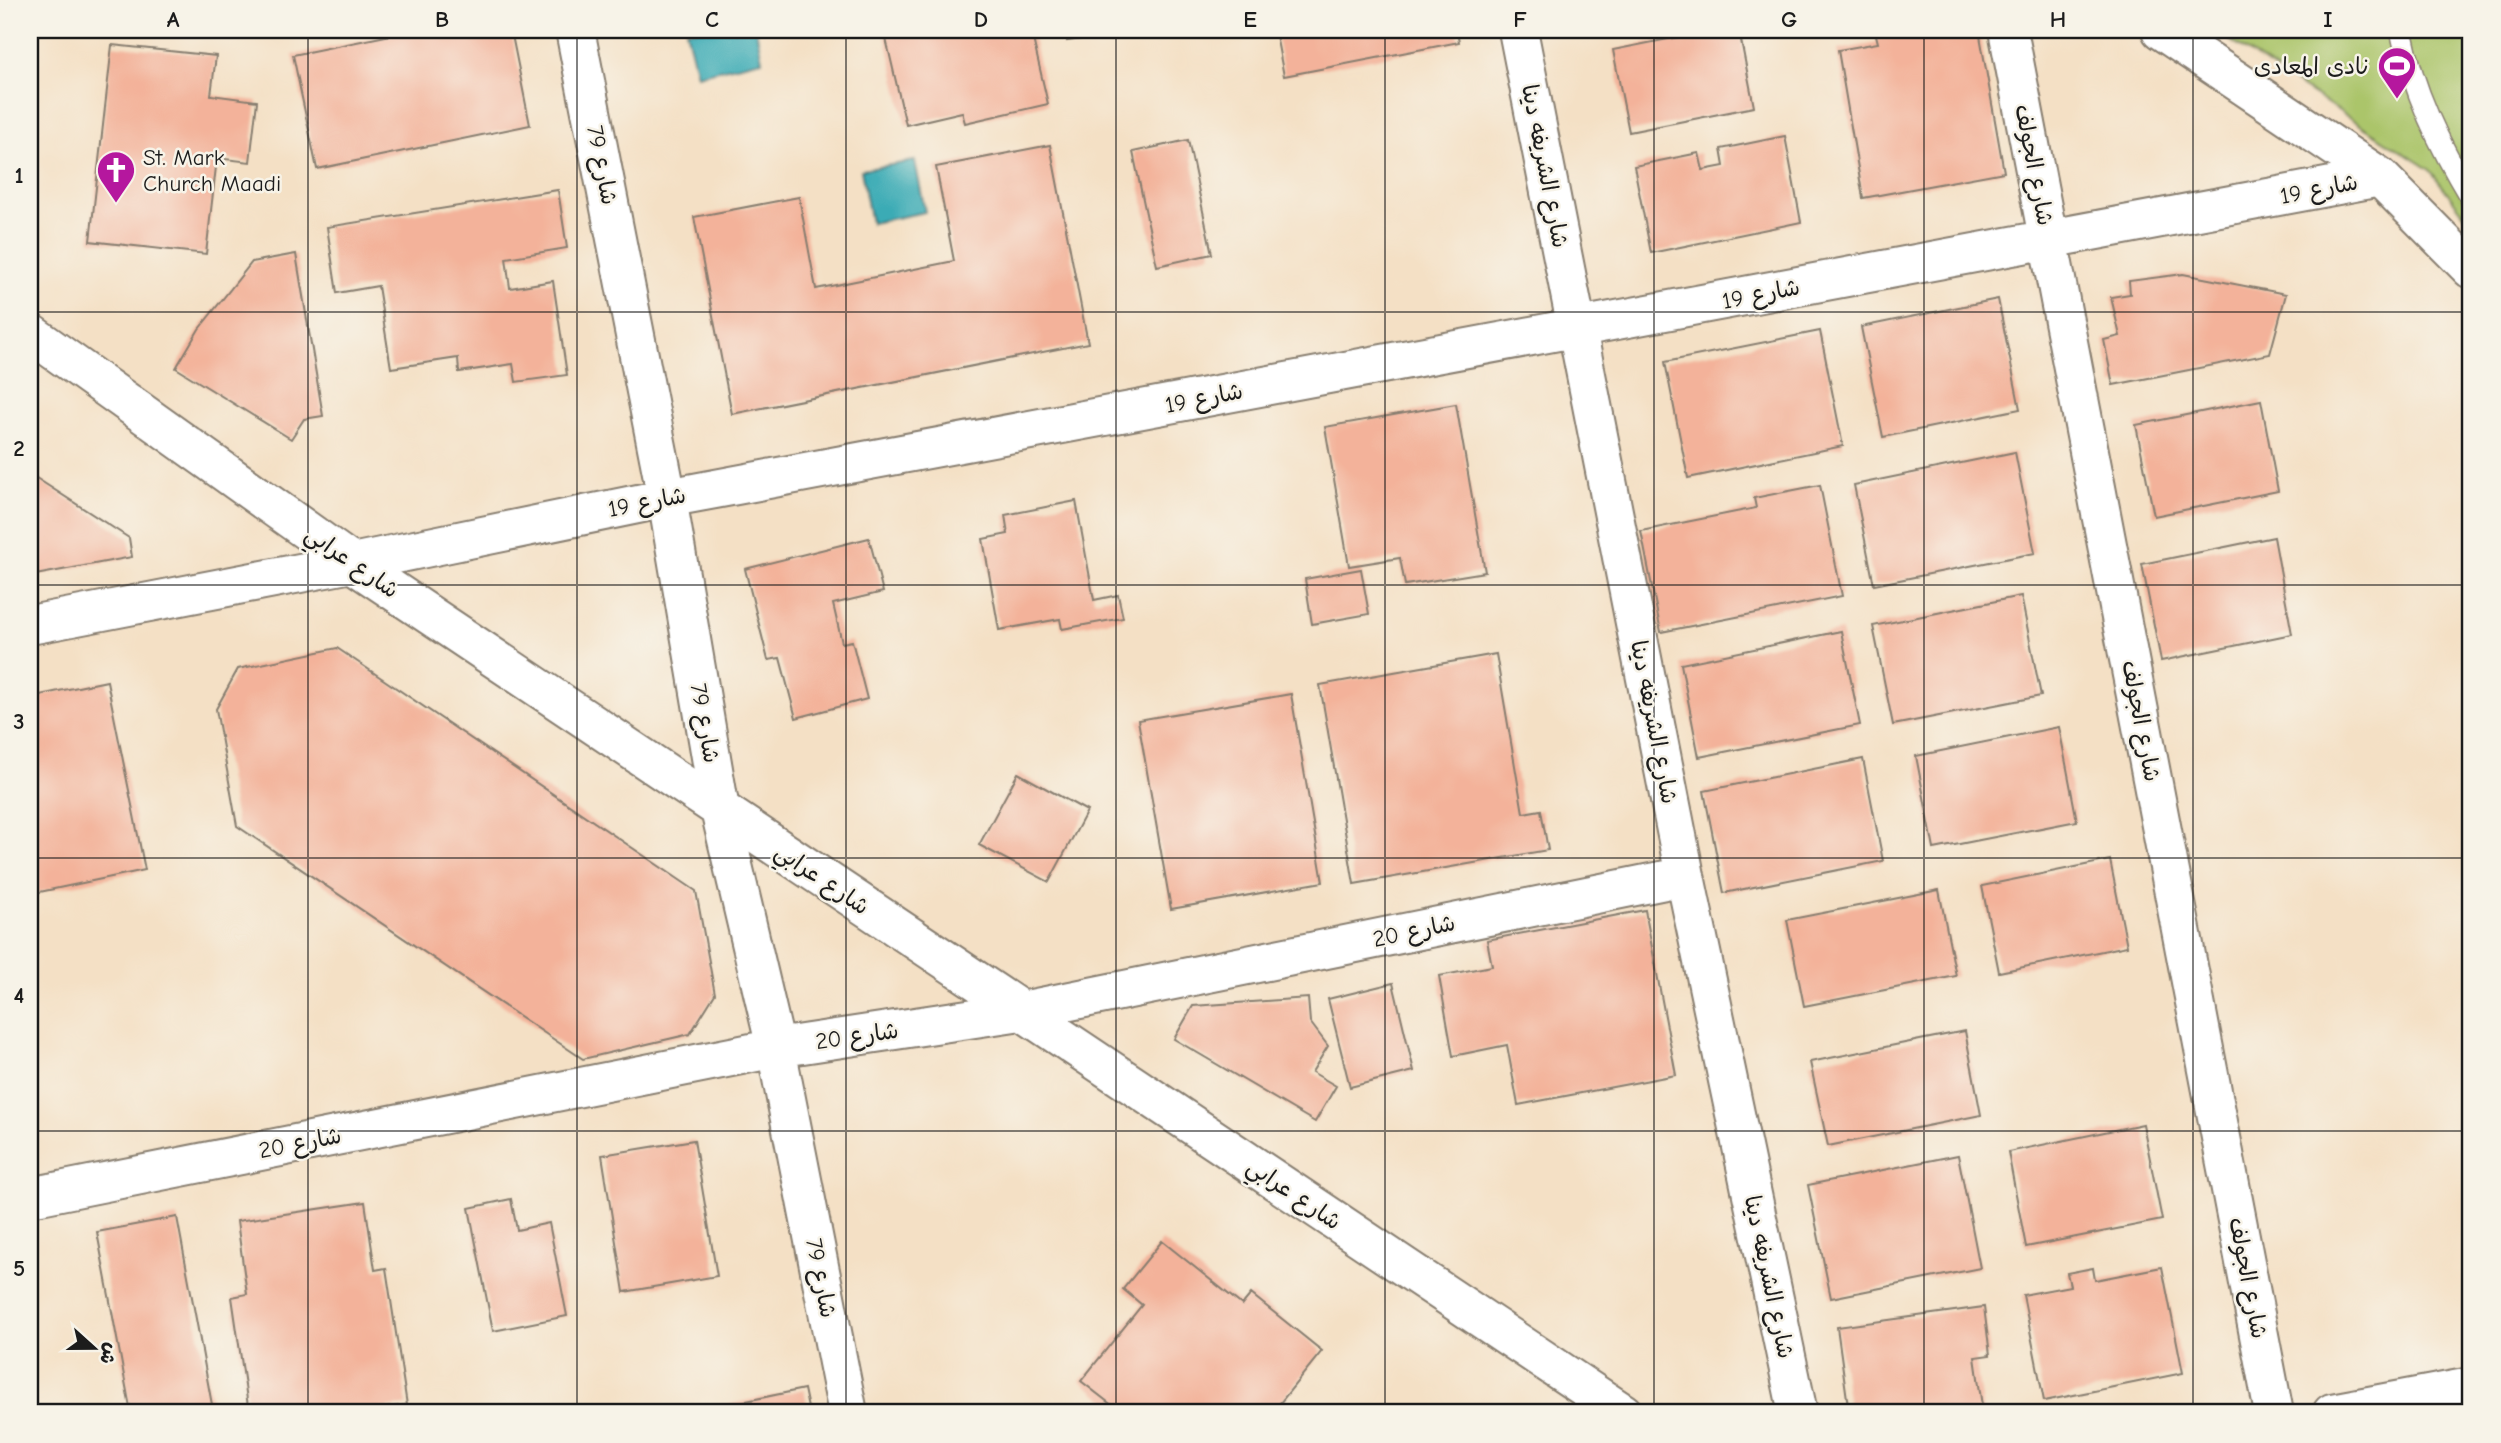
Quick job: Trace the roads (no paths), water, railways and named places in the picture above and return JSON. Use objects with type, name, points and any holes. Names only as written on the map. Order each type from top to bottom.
[{"type":"street","name":"شارع 79","points":[[575,30],[667,498],[720,810],[776,1048],[848,1413]]},
{"type":"street","name":"شارع الشريفه دينا","points":[[1518,30],[1685,876],[1798,1413]]},
{"type":"street","name":"شارع الجولف","points":[[2008,30],[2274,1413]]},
{"type":"street","points":[[2161,30],[2379,177],[2471,269]]},
{"type":"street","name":"شارع 19","points":[[30,625],[352,563],[667,498],[2379,177]]},
{"type":"street","name":"شارع عرابي","points":[[30,333],[352,563],[1623,1413]]},
{"type":"street","name":"شارع 20","points":[[30,1197],[776,1048],[1021,1012],[1685,876]]},
{"type":"street","points":[[2332,1413],[2471,1387]]},
{"type":"lane","points":[[2401,30],[2421,103],[2445,156],[2471,198]]},
{"type":"water","points":[[686,30],[756,30],[762,60],[697,75]]},
{"type":"water","points":[[915,161],[925,212],[871,223],[861,170]]},
{"type":"place","name":"نادى المعادى","points":[[2397,100]]},
{"type":"place","name":"St. Mark Church Maadi","points":[[116,204]]}]
